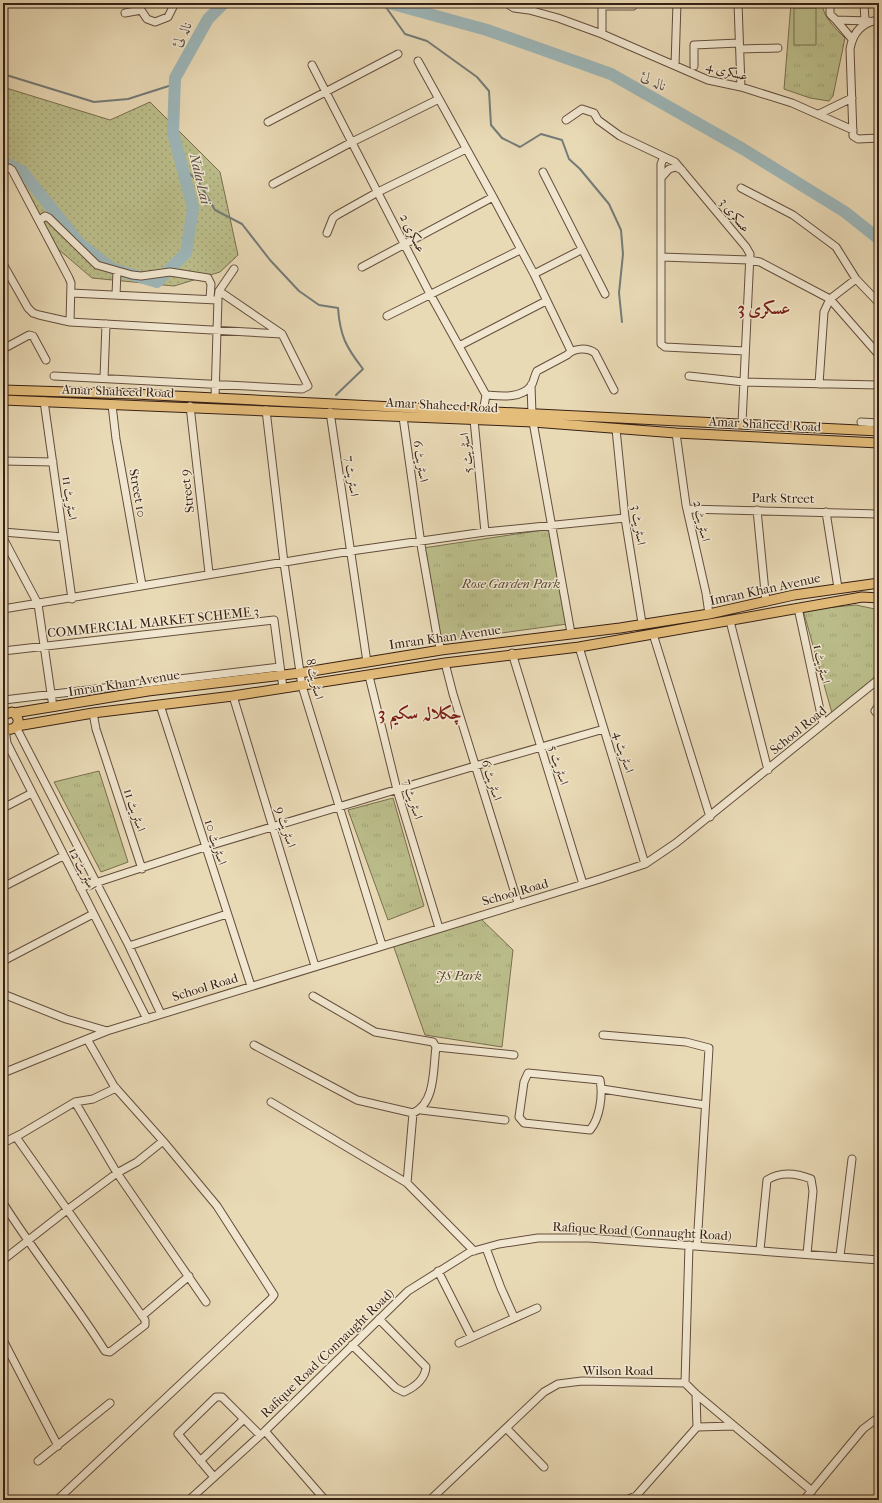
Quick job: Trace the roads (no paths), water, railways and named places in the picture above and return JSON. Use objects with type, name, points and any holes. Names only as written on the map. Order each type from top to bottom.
[{"type":"main road","name":"Amar Shaheed Road","points":[[3,390],[59,390],[214,398],[330,412],[403,417],[474,420],[533,418],[641,420],[742,423],[879,431]]},
{"type":"main road","name":"Amar Shaheed Road","points":[[3,400],[112,405],[266,405],[483,412],[616,429],[879,442]]},
{"type":"main road","points":[[641,420],[641,430]]},
{"type":"main road","name":"Imran Khan Avenue","points":[[9,713],[281,671],[300,673],[441,650],[709,614],[794,595],[879,583]]},
{"type":"main road","points":[[862,597],[873,602],[879,607]]},
{"type":"main road","name":"Imran Khan Avenue","points":[[4,728],[10,730],[17,726],[93,713],[233,696],[512,653],[579,647],[862,597],[879,598]]},
{"type":"main road","points":[[9,713],[18,719],[17,726]]},
{"type":"street","points":[[124,13],[141,10],[147,19],[155,22],[168,17],[175,3]]},
{"type":"street","points":[[506,3],[514,8],[529,10],[537,3]]},
{"type":"street","points":[[675,66],[677,3]]},
{"type":"street","points":[[738,3],[741,87]]},
{"type":"street","points":[[830,3],[830,14],[852,38]]},
{"type":"street","points":[[864,3],[867,21]]},
{"type":"street","points":[[602,34],[602,5],[633,6]]},
{"type":"street","name":"عسکری 4","points":[[529,10],[558,18],[602,34],[708,80],[741,87],[792,103],[819,114],[842,127],[853,130],[855,138],[879,138]]},
{"type":"street","points":[[836,20],[879,20]]},
{"type":"street","points":[[853,130],[850,49],[852,38],[867,21]]},
{"type":"street","points":[[694,66],[694,45],[778,48]]},
{"type":"street","points":[[268,122],[398,54]]},
{"type":"street","points":[[418,61],[534,274],[571,352]]},
{"type":"street","name":"عسکری 2","points":[[312,65],[430,294],[486,395]]},
{"type":"street","points":[[819,114],[852,98]]},
{"type":"street","points":[[273,184],[352,142],[439,99]]},
{"type":"street","name":"عسکری 3","points":[[566,120],[582,109],[594,113],[598,120],[620,136],[675,162],[746,247],[750,254],[750,260],[742,423]]},
{"type":"street","points":[[327,233],[333,218],[378,192],[466,149]]},
{"type":"street","points":[[664,156],[661,164],[662,346],[745,351]]},
{"type":"street","points":[[661,179],[669,169],[676,167],[682,170]]},
{"type":"street","points":[[3,170],[9,168],[12,170],[69,278],[71,292],[70,322]]},
{"type":"street","points":[[543,172],[604,294]]},
{"type":"street","points":[[741,188],[793,215],[836,247],[856,279],[879,303]]},
{"type":"street","points":[[362,267],[493,198]]},
{"type":"street","points":[[39,220],[43,217],[48,217],[97,265],[141,276],[170,272],[208,278],[212,284],[216,330],[214,398]]},
{"type":"street","points":[[387,316],[520,250]]},
{"type":"street","points":[[534,274],[581,250]]},
{"type":"street","points":[[661,257],[750,260],[760,262],[830,299],[879,355]]},
{"type":"street","points":[[3,264],[28,308],[33,312],[70,322],[282,334]]},
{"type":"street","points":[[214,300],[234,270]]},
{"type":"street","points":[[116,295],[117,271]]},
{"type":"street","points":[[819,384],[824,312],[830,299],[856,279]]},
{"type":"street","points":[[54,376],[215,385],[306,388],[308,383],[282,334],[220,291]]},
{"type":"street","points":[[71,292],[214,300]]},
{"type":"street","points":[[459,346],[546,301]]},
{"type":"street","points":[[104,378],[106,324]]},
{"type":"street","points":[[3,348],[29,335],[33,336],[46,360]]},
{"type":"street","points":[[571,633],[533,418],[532,385],[537,372],[567,356],[571,352],[583,349],[590,350],[595,353],[614,390]]},
{"type":"street","points":[[690,376],[744,382],[879,385]]},
{"type":"street","points":[[483,412],[486,395],[515,395],[532,385]]},
{"type":"street","name":"اسٹریٹ 11","points":[[44,401],[72,599]]},
{"type":"street","name":"Street 10","points":[[112,405],[116,439],[142,585]]},
{"type":"street","name":"اسٹریٹ 8","points":[[266,405],[284,563],[302,686],[382,945]]},
{"type":"street","name":"Street 9","points":[[190,406],[209,573]]},
{"type":"street","name":"اسٹریٹ 7","points":[[330,412],[367,662]]},
{"type":"street","name":"اسٹریٹ 6","points":[[403,417],[421,541],[437,636],[441,650]]},
{"type":"street","name":"اسٹریٹ 5","points":[[474,420],[485,532]]},
{"type":"street","points":[[861,422],[879,423]]},
{"type":"street","name":"اسٹریٹ 3","points":[[616,429],[625,518],[642,623]]},
{"type":"street","name":"اسٹریٹ 2","points":[[676,433],[687,509],[706,593],[709,614]]},
{"type":"street","points":[[3,461],[53,462]]},
{"type":"street","name":"Park Street","points":[[687,509],[879,514]]},
{"type":"street","points":[[757,510],[766,602]]},
{"type":"street","points":[[826,512],[838,588]]},
{"type":"street","points":[[3,609],[72,599],[209,573],[284,563],[351,551],[551,524],[625,518]]},
{"type":"street","points":[[3,532],[63,537]]},
{"type":"street","points":[[3,538],[38,604],[54,707]]},
{"type":"street","name":"اسٹریٹ 1","points":[[798,608],[823,724]]},
{"type":"street","name":"COMMERCIAL MARKET SCHEME 3","points":[[3,651],[274,620],[281,671]]},
{"type":"street","points":[[730,621],[768,770]]},
{"type":"street","points":[[654,634],[710,817]]},
{"type":"street","name":"اسٹریٹ 4","points":[[579,647],[645,864]]},
{"type":"street","name":"اسٹریٹ 5","points":[[512,653],[583,884]]},
{"type":"street","name":"اسٹریٹ 6","points":[[445,663],[475,766],[518,903]]},
{"type":"street","points":[[9,713],[4,698],[281,671],[283,688]]},
{"type":"street","name":"اسٹریٹ 7","points":[[369,676],[397,790],[439,928]]},
{"type":"street","name":"School Road","points":[[3,1072],[107,1031],[645,864],[710,817],[879,679]]},
{"type":"street","name":"اسٹریٹ 9","points":[[233,696],[315,966]]},
{"type":"street","name":"اسٹریٹ 10","points":[[160,705],[251,986]]},
{"type":"street","points":[[879,705],[874,710],[879,715]]},
{"type":"street","name":"اسٹریٹ 11","points":[[93,713],[96,729],[142,869]]},
{"type":"street","points":[[17,726],[129,946],[161,1014]]},
{"type":"street","name":"اسٹریٹ 12","points":[[4,728],[7,743],[147,1019]]},
{"type":"street","points":[[80,888],[142,869],[205,847],[540,746],[604,729]]},
{"type":"street","points":[[3,808],[32,793]]},
{"type":"street","points":[[3,886],[63,856]]},
{"type":"street","points":[[3,961],[93,914]]},
{"type":"street","points":[[129,946],[227,914]]},
{"type":"street","points":[[3,994],[66,1019],[107,1031]]},
{"type":"street","points":[[313,996],[375,1032],[424,1039],[433,1042],[436,1046],[514,1055]]},
{"type":"street","points":[[603,1035],[686,1042],[709,1048],[693,1246],[685,1383],[696,1394],[812,1491]]},
{"type":"street","points":[[57,1500],[274,1295],[217,1206],[163,1141],[116,1088],[87,1039]]},
{"type":"street","points":[[254,1045],[357,1100],[413,1113],[421,1110],[505,1120]]},
{"type":"street","points":[[421,1110],[427,1102],[429,1096],[436,1046]]},
{"type":"street","points":[[528,1073],[600,1080],[602,1089],[596,1123],[590,1130],[524,1123],[519,1117],[524,1082],[528,1073]]},
{"type":"street","points":[[3,1142],[16,1137],[75,1102],[93,1099],[116,1088]]},
{"type":"street","points":[[602,1089],[705,1105]]},
{"type":"street","points":[[75,1102],[117,1173],[206,1302]]},
{"type":"street","points":[[271,1102],[407,1184],[474,1251]]},
{"type":"street","points":[[407,1184],[413,1113]]},
{"type":"street","points":[[3,1203],[27,1242],[78,1309],[105,1351],[110,1352],[145,1325],[146,1322],[142,1316],[16,1137]]},
{"type":"street","points":[[3,1260],[117,1173],[138,1162],[163,1141]]},
{"type":"street","points":[[840,1256],[852,1159]]},
{"type":"street","points":[[760,1250],[767,1180],[776,1174],[798,1174],[811,1179],[813,1191],[807,1254]]},
{"type":"street","name":"Rafique Road (Connaught Road)","points":[[189,1500],[262,1433],[408,1291],[438,1271],[474,1251],[499,1244],[538,1238],[589,1238],[879,1260]]},
{"type":"street","points":[[486,1248],[514,1318]]},
{"type":"street","points":[[438,1271],[471,1336]]},
{"type":"street","points":[[142,1316],[189,1276]]},
{"type":"street","points":[[459,1343],[471,1336],[537,1308]]},
{"type":"street","points":[[352,1345],[396,1388],[404,1392],[412,1389],[426,1374],[426,1367],[379,1319]]},
{"type":"street","points":[[3,1340],[58,1446]]},
{"type":"street","name":"Wilson Road","points":[[430,1500],[507,1429],[544,1392],[558,1384],[582,1381],[685,1383]]},
{"type":"street","points":[[626,1500],[636,1496],[697,1427],[696,1394]]},
{"type":"street","points":[[214,1477],[179,1437],[179,1431],[219,1396],[262,1433],[325,1500]]},
{"type":"street","points":[[38,1461],[110,1403]]},
{"type":"street","points":[[804,1500],[863,1429],[879,1417]]},
{"type":"street","points":[[200,1461],[244,1419]]},
{"type":"street","points":[[697,1427],[734,1426]]},
{"type":"street","points":[[507,1429],[544,1467]]},
{"type":"waterway","name":"Nala Lai","points":[[3,162],[22,171],[80,244],[113,269],[157,282],[186,253],[193,208],[173,133],[175,78],[208,19],[224,3]]},
{"type":"waterway","points":[[383,3],[405,34],[427,41],[477,77],[489,91],[491,125],[502,138],[520,147],[541,134],[562,140],[569,159],[580,169],[609,204],[621,230],[623,254],[619,293],[622,322]]},
{"type":"waterway","name":"نالہ لئ","points":[[389,3],[487,30],[611,74],[743,149],[845,212],[879,239]]},
{"type":"waterway","points":[[3,74],[94,102],[128,99],[175,84]]},
{"type":"waterway","points":[[183,168],[198,181],[215,210],[242,224],[270,260],[299,291],[319,305],[338,308],[342,334],[352,354],[363,369],[336,395]]},
{"type":"district","name":"عسکری 3","points":[[764,308]]},
{"type":"district","name":"چکلالہ سکیم 3","points":[[420,713]]},
{"type":"park label","name":"Rose Garden Park","points":[[511,583]]},
{"type":"park label","name":"JS Park","points":[[459,975]]}]
